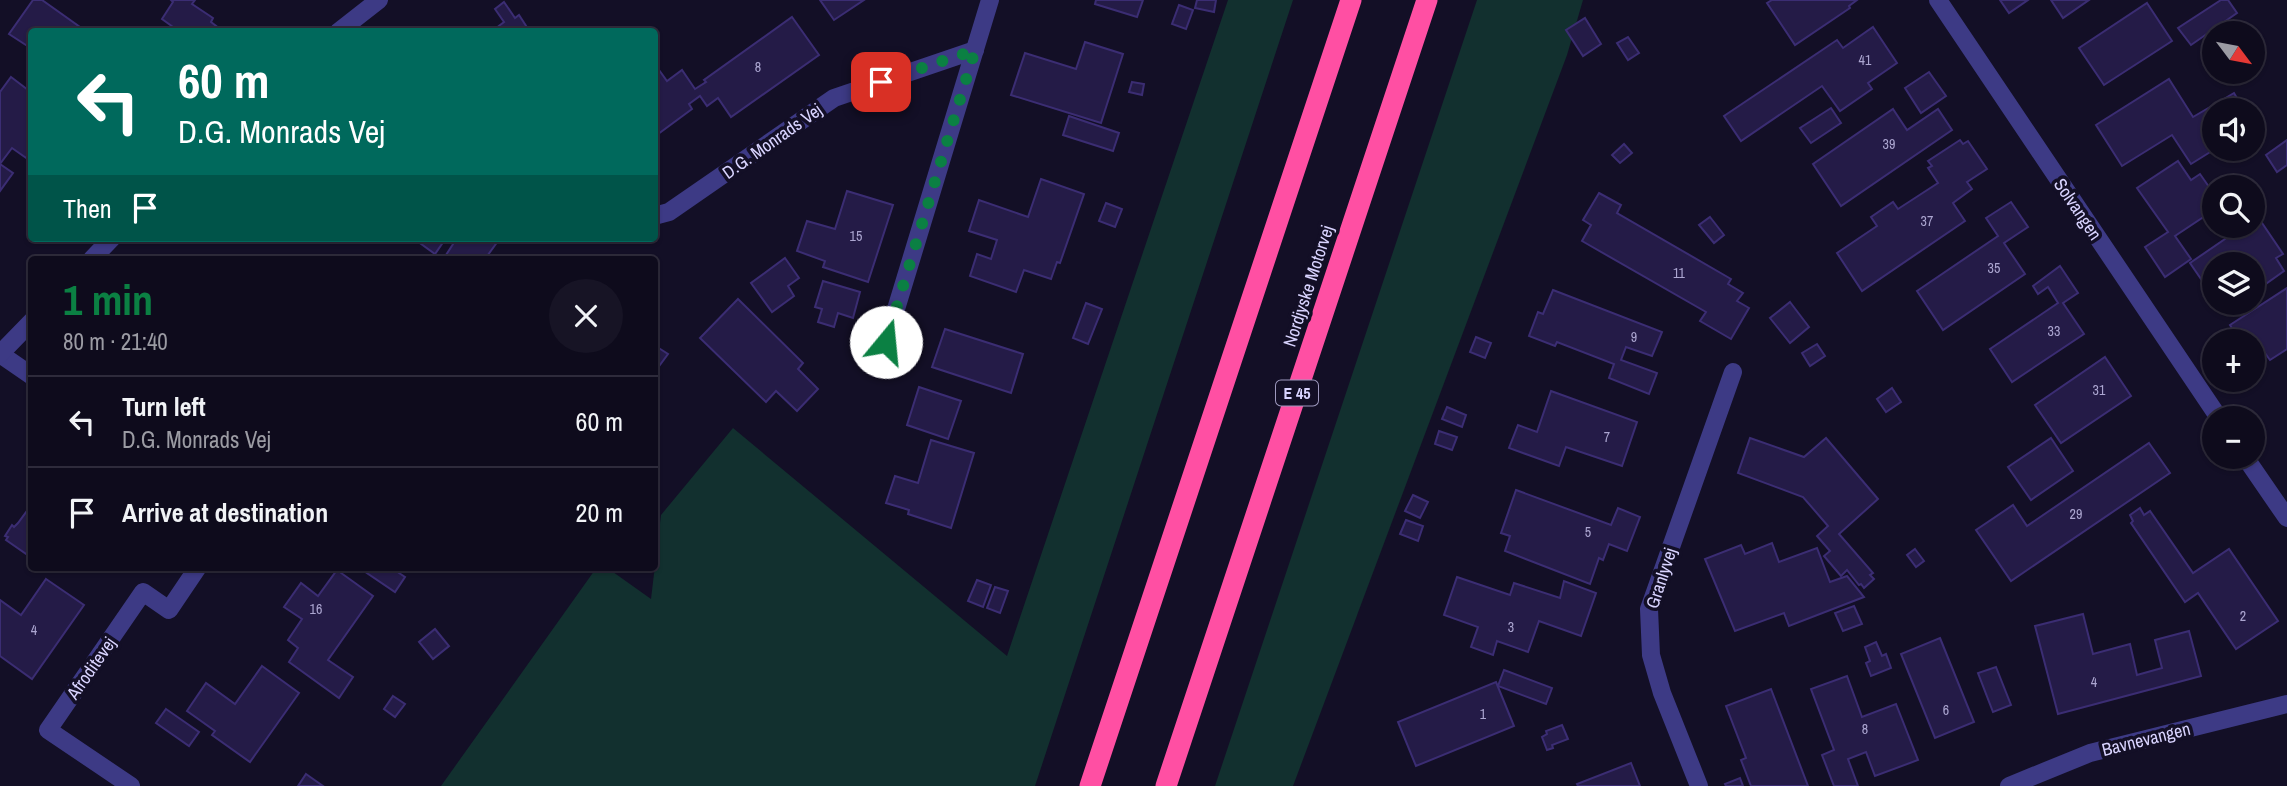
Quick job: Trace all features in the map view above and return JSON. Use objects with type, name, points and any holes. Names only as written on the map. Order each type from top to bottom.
[{"type":"highway","points":[[1090,786],[1351,0]]},
{"type":"highway","name":"Nordjyske Motorvej","points":[[1166,786],[1427,0]]},
{"type":"street","points":[[343,28],[379,0]]},
{"type":"street","points":[[886,342],[990,0]]},
{"type":"street","name":"Solvangen","points":[[1938,0],[2211,406]]},
{"type":"street","name":"D.G. Monrads Vej","points":[[658,215],[668,212],[834,98],[975,50]]},
{"type":"street","points":[[95,256],[108,242]]},
{"type":"street","points":[[28,325],[0,354],[28,373]]},
{"type":"street","name":"Granlyvej","points":[[1699,786],[1662,693],[1651,655],[1649,609],[1733,372]]},
{"type":"street","points":[[2253,469],[2287,518]]},
{"type":"street","name":"Afroditevej","points":[[131,786],[48,730],[143,592],[169,610],[195,571]]},
{"type":"street","name":"Bavnevangen","points":[[2009,786],[2090,753],[2287,704]]},
{"type":"green space","points":[[1228,0],[1293,0],[1035,786],[441,786],[594,571],[612,571],[651,599],[654,571],[658,571],[661,515],[733,428],[1007,656]]},
{"type":"green space","points":[[1477,0],[1583,0],[1567,55],[1293,786],[1215,786]]},
{"type":"building","points":[[33,0],[42,0],[81,28],[28,28],[28,46],[9,34]]},
{"type":"building","points":[[171,0],[195,0],[192,4],[213,18],[211,22],[219,28],[174,28],[162,19],[173,2]]},
{"type":"building","points":[[820,0],[864,0],[834,20]]},
{"type":"building","points":[[1096,0],[1143,0],[1137,17],[1095,4]]},
{"type":"building","points":[[1197,0],[1216,0],[1214,12],[1195,8]]},
{"type":"building","points":[[1772,0],[1857,0],[1850,8],[1795,45],[1767,3]]},
{"type":"building","points":[[2000,0],[2028,0],[2009,13]]},
{"type":"building","points":[[2051,0],[2089,0],[2063,18]]},
{"type":"building","points":[[2221,0],[2228,0],[2237,13],[2226,21],[2202,21],[2202,37],[2191,45],[2178,28]]},
{"type":"building","points":[[504,2],[515,18],[519,15],[527,28],[496,28],[504,22],[495,9]]},
{"type":"building","points":[[2147,3],[2172,41],[2104,85],[2079,48]]},
{"type":"building","points":[[1179,5],[1193,10],[1186,29],[1172,24]]},
{"type":"building","points":[[792,17],[819,55],[731,117],[718,98],[707,106],[700,96],[689,104],[692,109],[658,134],[658,69],[667,81],[682,70],[695,89],[706,82],[704,80]]},
{"type":"building","points":[[1585,18],[1601,44],[1583,56],[1566,30]]},
{"type":"building","points":[[1873,27],[1897,63],[1868,83],[1872,89],[1840,111],[1822,86],[1741,141],[1724,116],[1837,40],[1843,48]]},
{"type":"building","points":[[1628,37],[1639,53],[1628,60],[1617,43]]},
{"type":"building","points":[[1085,42],[1123,54],[1101,123],[1011,95],[1025,53],[1076,69]]},
{"type":"building","points":[[1929,72],[1946,96],[1921,113],[1905,88]]},
{"type":"building","points":[[11,77],[28,90],[28,159],[12,148],[0,164],[0,92]]},
{"type":"building","points":[[2169,79],[2193,117],[2202,112],[2202,157],[2191,164],[2172,135],[2122,166],[2096,125]]},
{"type":"building","points":[[1132,82],[1144,84],[1142,95],[1129,92]]},
{"type":"building","points":[[1831,108],[1841,123],[1811,143],[1800,128]]},
{"type":"building","points":[[1893,109],[1907,130],[1938,109],[1952,130],[1841,206],[1813,164]]},
{"type":"building","points":[[1069,116],[1119,133],[1113,151],[1063,135]]},
{"type":"building","points":[[1960,140],[1963,144],[1968,141],[1987,169],[1967,182],[1972,189],[1953,203],[1965,221],[1862,291],[1837,253],[1877,226],[1871,217],[1893,202],[1898,209],[1938,183],[1928,168],[1932,166],[1928,161]]},
{"type":"building","points":[[2287,140],[2287,165],[2277,172],[2266,155]]},
{"type":"building","points":[[1624,144],[1632,153],[1620,163],[1612,155]]},
{"type":"building","points":[[2178,161],[2191,180],[2200,174],[2202,177],[2202,218],[2175,236],[2191,259],[2165,277],[2145,247],[2168,232],[2137,188]]},
{"type":"building","points":[[0,164],[13,173],[0,191]]},
{"type":"building","points":[[1041,179],[1084,194],[1060,263],[1057,262],[1051,279],[1024,270],[1016,292],[970,276],[977,254],[991,259],[997,240],[969,231],[979,200],[1028,217]]},
{"type":"building","points":[[847,191],[893,205],[868,282],[823,267],[825,261],[797,251],[807,221],[835,229]]},
{"type":"building","points":[[1599,193],[1621,205],[1617,213],[1731,279],[1728,284],[1743,293],[1737,301],[1749,308],[1731,339],[1700,321],[1706,312],[1582,241],[1591,225],[1583,220]]},
{"type":"building","points":[[2011,202],[2028,227],[2004,243],[2025,274],[1943,330],[1917,291],[1998,236],[1986,218]]},
{"type":"building","points":[[1106,203],[1122,209],[1115,227],[1099,221]]},
{"type":"building","points":[[1710,217],[1724,235],[1714,243],[1699,225]]},
{"type":"building","points":[[2265,227],[2283,254],[2276,258],[2284,271],[2265,284],[2265,252],[2206,252],[2226,238],[2265,238]]},
{"type":"building","points":[[418,242],[443,242],[435,254]]},
{"type":"building","points":[[454,242],[497,242],[487,256],[446,255]]},
{"type":"building","points":[[2202,255],[2202,280],[2190,263]]},
{"type":"building","points":[[785,258],[799,278],[788,286],[794,296],[772,312],[751,283]]},
{"type":"building","points":[[2060,266],[2078,293],[2063,303],[2084,334],[2012,382],[1990,349],[2058,303],[2048,287],[2038,294],[2033,286]]},
{"type":"building","points":[[823,281],[860,292],[853,318],[838,313],[834,327],[818,322],[822,309],[815,307]]},
{"type":"building","points":[[2287,288],[2287,349],[2270,360],[2265,353],[2265,329],[2232,329],[2230,325],[2245,315],[2265,315],[2265,302]]},
{"type":"building","points":[[1553,290],[1662,332],[1652,356],[1626,347],[1621,360],[1657,373],[1649,394],[1609,378],[1614,364],[1557,342],[1555,346],[1529,336],[1538,312],[1543,314]]},
{"type":"building","points":[[738,299],[803,363],[798,369],[818,389],[797,411],[776,391],[766,402],[700,338]]},
{"type":"building","points":[[1790,302],[1809,327],[1790,343],[1770,318]]},
{"type":"building","points":[[1086,303],[1102,309],[1088,344],[1073,338]]},
{"type":"building","points":[[945,329],[1023,354],[1011,393],[932,367]]},
{"type":"building","points":[[1476,337],[1491,343],[1485,358],[1470,352]]},
{"type":"building","points":[[1817,344],[1825,356],[1810,366],[1802,353]]},
{"type":"building","points":[[658,348],[668,354],[658,368]]},
{"type":"building","points":[[2105,357],[2131,396],[2061,443],[2035,405]]},
{"type":"building","points":[[919,387],[961,401],[948,439],[907,425]]},
{"type":"building","points":[[1892,388],[1901,402],[1886,412],[1877,399]]},
{"type":"building","points":[[1551,391],[1637,422],[1622,466],[1566,447],[1559,466],[1509,448],[1518,425],[1537,432]]},
{"type":"building","points":[[1447,407],[1466,415],[1462,427],[1442,419]]},
{"type":"building","points":[[1439,431],[1457,437],[1452,450],[1435,444]]},
{"type":"building","points":[[1750,438],[1804,457],[1826,438],[1878,499],[1839,534],[1873,573],[1870,575],[1874,579],[1864,588],[1847,570],[1841,576],[1824,556],[1830,551],[1817,536],[1828,526],[1803,497],[1738,473]]},
{"type":"building","points":[[2051,438],[2073,471],[2031,500],[2008,467]]},
{"type":"building","points":[[931,440],[974,453],[951,528],[908,514],[909,510],[886,503],[895,476],[918,483]]},
{"type":"building","points":[[2149,443],[2170,473],[2011,581],[1976,530],[2013,505],[2027,526]]},
{"type":"building","points":[[1516,490],[1611,525],[1618,508],[1640,517],[1627,551],[1609,544],[1603,560],[1599,558],[1590,584],[1505,551],[1510,536],[1501,533]]},
{"type":"building","points":[[1413,495],[1428,502],[1420,518],[1405,511]]},
{"type":"building","points":[[2140,508],[2144,515],[2150,511],[2193,573],[2229,549],[2278,621],[2236,649],[2198,593],[2185,602],[2131,523],[2133,521],[2130,515]]},
{"type":"building","points":[[28,509],[28,555],[6,540],[8,537],[5,536],[12,525],[14,527]]},
{"type":"building","points":[[1406,520],[1423,526],[1418,541],[1400,534]]},
{"type":"building","points":[[1772,543],[1779,562],[1817,548],[1830,582],[1847,576],[1864,597],[1789,626],[1784,613],[1735,631],[1705,559],[1741,545],[1745,554]]},
{"type":"building","points":[[1915,549],[1924,561],[1916,567],[1907,555]]},
{"type":"building","points":[[338,571],[373,596],[328,660],[353,677],[339,698],[289,662],[298,648],[288,640],[302,619],[284,607],[301,583],[318,596]]},
{"type":"building","points":[[364,571],[396,571],[405,577],[395,592]]},
{"type":"building","points":[[1457,577],[1510,595],[1514,583],[1560,598],[1564,581],[1596,593],[1581,636],[1539,621],[1528,652],[1497,641],[1493,655],[1471,647],[1478,627],[1444,615]]},
{"type":"building","points":[[46,579],[84,605],[32,679],[0,656],[0,600],[21,615]]},
{"type":"building","points":[[977,580],[991,585],[983,607],[968,601]]},
{"type":"building","points":[[995,587],[1008,591],[1000,613],[987,608]]},
{"type":"building","points":[[1854,606],[1862,624],[1843,631],[1835,613]]},
{"type":"building","points":[[2083,614],[2093,654],[2130,644],[2137,675],[2162,668],[2155,640],[2189,631],[2201,676],[2058,714],[2035,626]]},
{"type":"building","points":[[435,629],[449,646],[433,659],[419,642]]},
{"type":"building","points":[[1940,638],[1974,722],[1935,738],[1901,654]]},
{"type":"building","points":[[1876,642],[1882,656],[1886,654],[1891,668],[1871,676],[1866,663],[1870,661],[1865,647]]},
{"type":"building","points":[[262,666],[299,693],[250,762],[212,735],[215,731],[187,711],[206,683],[235,704]]},
{"type":"building","points":[[1996,667],[2011,705],[1993,712],[1978,673]]},
{"type":"building","points":[[1504,670],[1552,688],[1546,704],[1498,686]]},
{"type":"building","points":[[1847,676],[1862,717],[1896,704],[1918,760],[1875,776],[1866,752],[1848,759],[1858,786],[1834,786],[1822,755],[1834,750],[1811,689]]},
{"type":"building","points":[[1496,682],[1514,726],[1416,766],[1398,722]]},
{"type":"building","points":[[1771,689],[1808,786],[1751,786],[1741,760],[1746,758],[1726,706]]},
{"type":"building","points":[[393,696],[405,704],[395,717],[384,709]]},
{"type":"building","points":[[166,709],[199,732],[189,746],[156,723]]},
{"type":"building","points":[[1562,725],[1568,739],[1552,745],[1553,748],[1547,750],[1542,737],[1547,734],[1546,731]]},
{"type":"building","points":[[1631,763],[1640,786],[1577,784]]},
{"type":"building","points":[[306,774],[323,786],[298,786]]},
{"type":"building","points":[[1740,778],[1743,786],[1725,784]]},
{"type":"route","points":[[881,82],[975,50],[886,342]]}]
